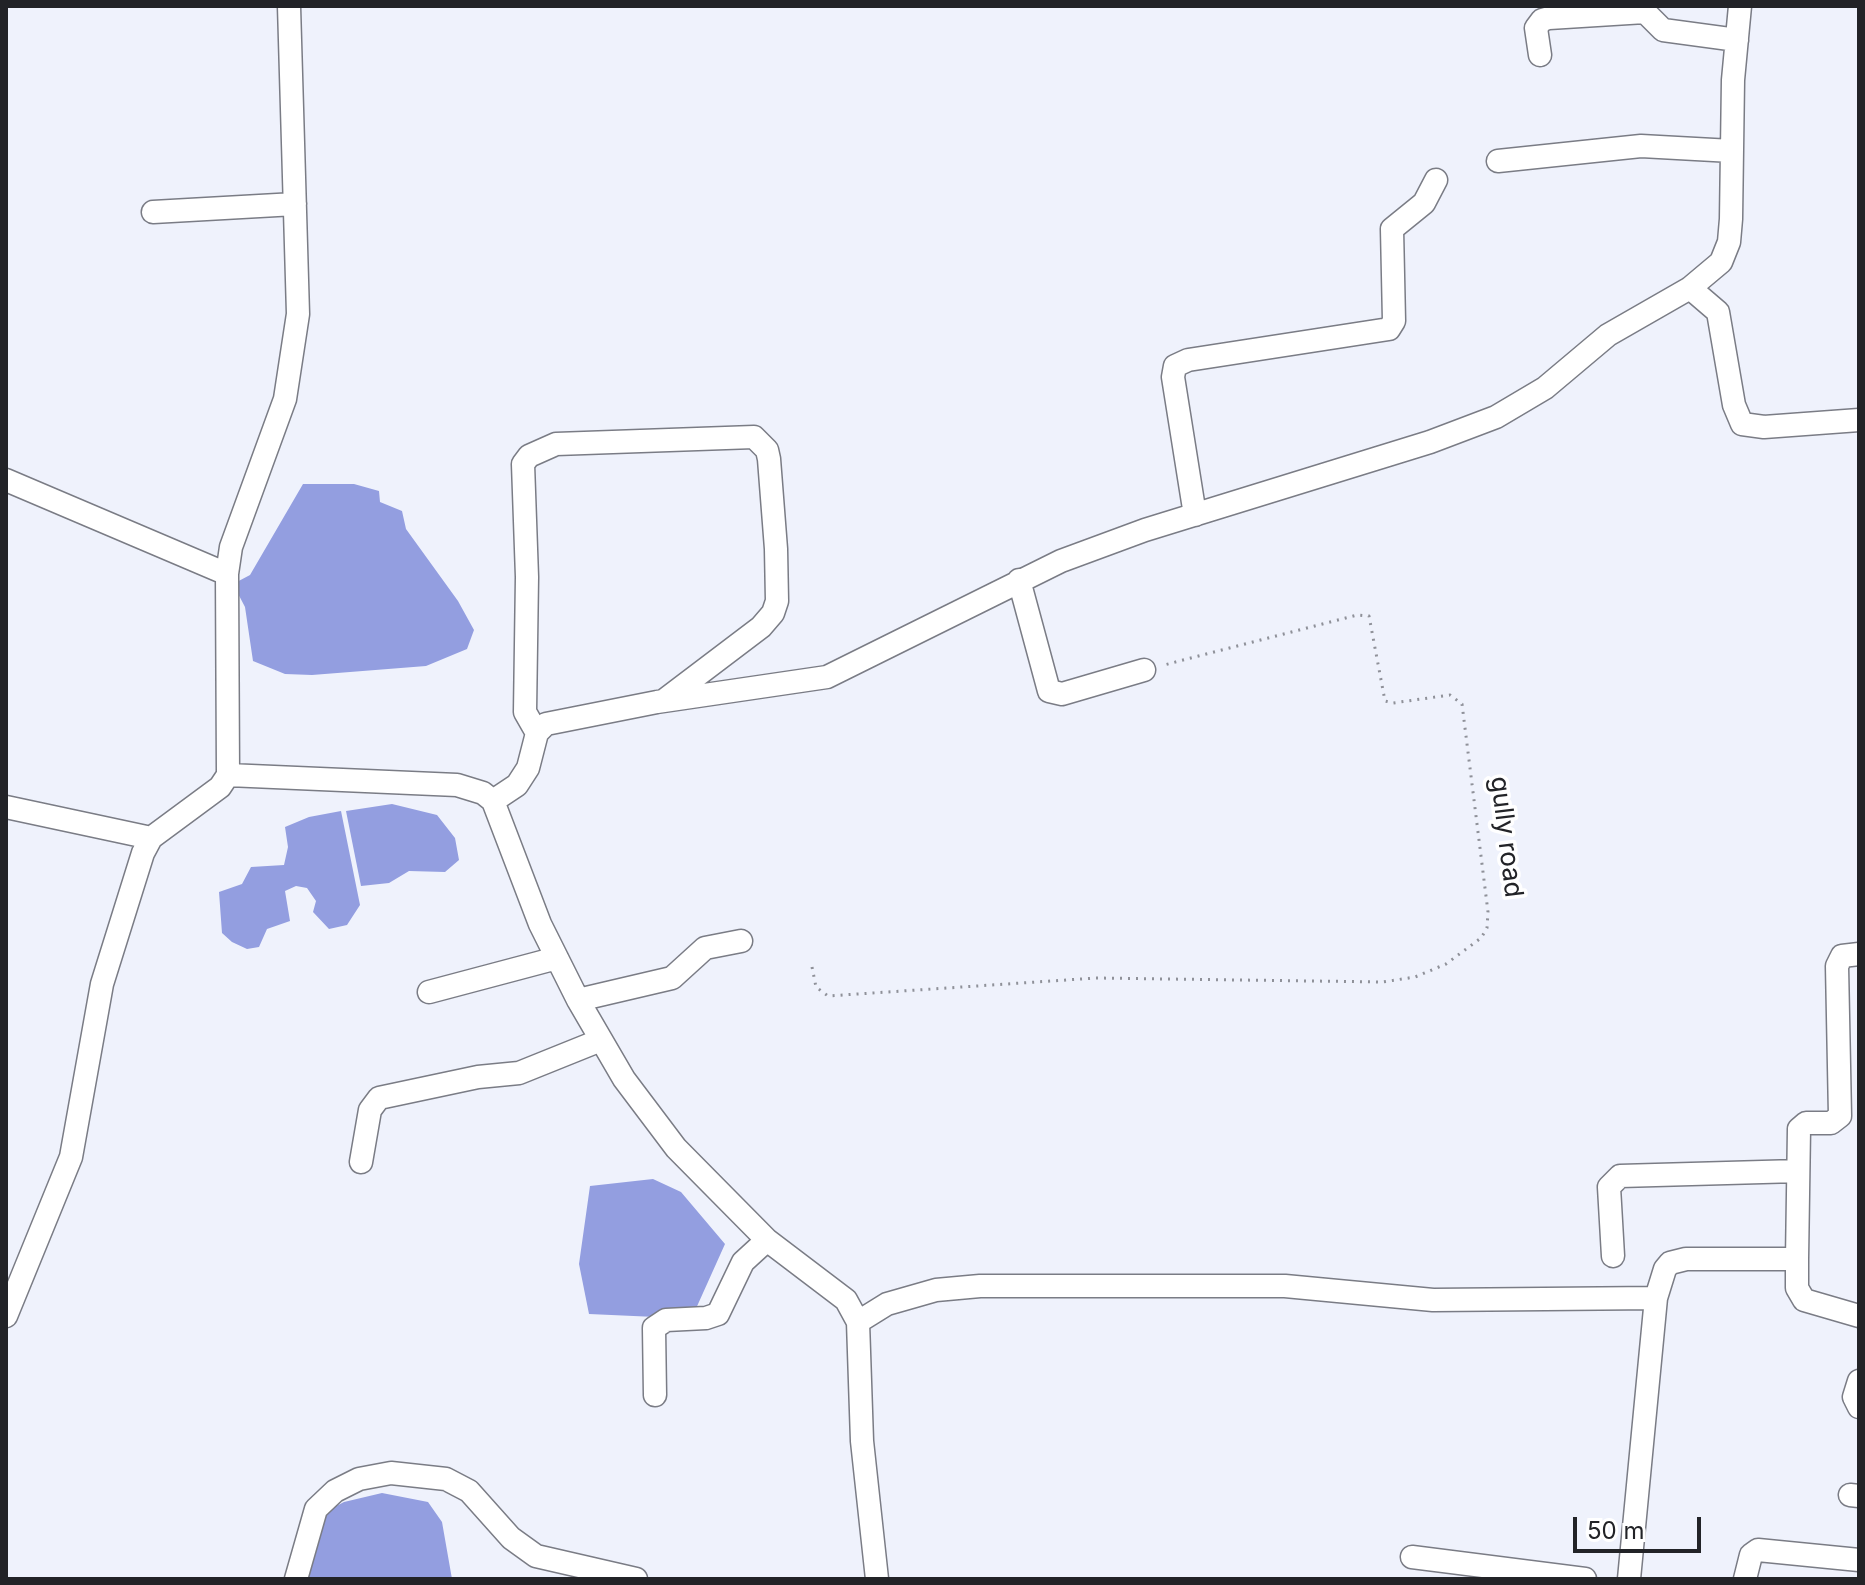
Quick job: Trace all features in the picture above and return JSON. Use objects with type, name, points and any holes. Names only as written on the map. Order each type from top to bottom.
[{"type":"street","points":[[6,1316],[71,1157],[102,984],[119,922],[151,838],[220,787],[228,775],[227,574],[231,547],[285,399],[298,314],[289,6]]},
{"type":"street","points":[[493,801],[517,785],[537,733],[546,724],[662,701],[827,677],[1019,580],[1145,530],[1430,442],[1496,417],[1545,388],[1608,335],[1690,288],[1721,262],[1729,242],[1740,6]]},
{"type":"street","points":[[1540,55],[1536,28],[1542,20],[1549,18],[1645,12],[1663,30],[1737,40]]},
{"type":"street","points":[[1498,161],[1655,145],[1732,151]]},
{"type":"street","points":[[1195,515],[1173,377],[1175,366],[1188,360],[1389,329],[1394,321],[1392,229],[1424,203],[1436,180]]},
{"type":"street","points":[[153,212],[295,204]]},
{"type":"street","points":[[1690,288],[1718,312],[1734,405],[1742,424],[1764,427],[1859,420]]},
{"type":"street","points":[[537,733],[525,712],[527,577],[523,464],[529,456],[556,444],[754,437],[767,450],[769,459],[776,549],[777,601],[773,613],[761,627],[662,701]]},
{"type":"street","points":[[6,480],[227,574]]},
{"type":"street","points":[[1019,580],[1049,691],[1062,694],[1144,670]]},
{"type":"street","points":[[228,775],[457,785],[483,793],[493,801],[557,958],[624,1079],[676,1148],[767,1240],[846,1300],[858,1322],[862,1441],[877,1579]]},
{"type":"street","points":[[6,807],[151,838]]},
{"type":"street","points":[[578,1000],[672,978],[705,948],[741,941]]},
{"type":"street","points":[[1831,1123],[1840,1116],[1841,1108],[1838,960],[1847,954],[1859,954]]},
{"type":"street","points":[[429,992],[557,958]]},
{"type":"street","points":[[361,1162],[370,1110],[379,1098],[478,1077],[519,1073],[601,1040]]},
{"type":"street","points":[[1859,1124],[1802,1125],[1797,1259],[1797,1288],[1804,1300],[1859,1316]]},
{"type":"street","points":[[1613,1256],[1609,1187],[1620,1176],[1798,1171]]},
{"type":"street","points":[[655,1395],[654,1328],[666,1320],[706,1318],[718,1314],[743,1262],[767,1240]]},
{"type":"street","points":[[1629,1579],[1656,1298],[1665,1269],[1677,1260],[1797,1259]]},
{"type":"street","points":[[858,1322],[887,1304],[936,1290],[980,1286],[1285,1286],[1433,1300],[1656,1298]]},
{"type":"street","points":[[1859,1381],[1854,1397],[1859,1407]]},
{"type":"street","points":[[296,1579],[316,1509],[347,1485],[391,1473],[446,1479],[469,1491],[511,1538],[536,1556],[636,1579]]},
{"type":"street","points":[[1745,1579],[1751,1555],[1758,1550],[1859,1560]]},
{"type":"street","points":[[1412,1557],[1585,1579]]},
{"type":"path","name":"gully road","points":[[812,967],[816,987],[828,996],[1080,979],[1383,982],[1415,977],[1446,964],[1481,938],[1487,928],[1488,912],[1462,704],[1460,699],[1450,695],[1393,703],[1385,701],[1369,616],[1357,615],[1144,670]]},
{"type":"water","points":[[303,484],[354,484],[379,491],[380,502],[402,511],[406,529],[458,601],[474,630],[467,649],[426,666],[312,675],[285,674],[253,661],[245,607],[233,584],[250,575]]},
{"type":"water","points":[[392,804],[437,815],[455,838],[459,860],[445,872],[409,871],[389,883],[361,886],[346,811]]},
{"type":"water","points":[[341,811],[360,905],[347,925],[329,929],[313,912],[316,901],[307,888],[296,886],[285,891],[290,921],[267,929],[259,947],[247,949],[222,933],[219,892],[242,884],[251,867],[284,865],[288,847],[285,827],[309,817]]},
{"type":"water","points":[[653,1179],[681,1192],[725,1244],[694,1313],[678,1318],[589,1314],[579,1264],[590,1186]]},
{"type":"water","points":[[382,1493],[428,1502],[442,1522],[452,1579],[290,1579],[300,1525],[344,1502]]}]
